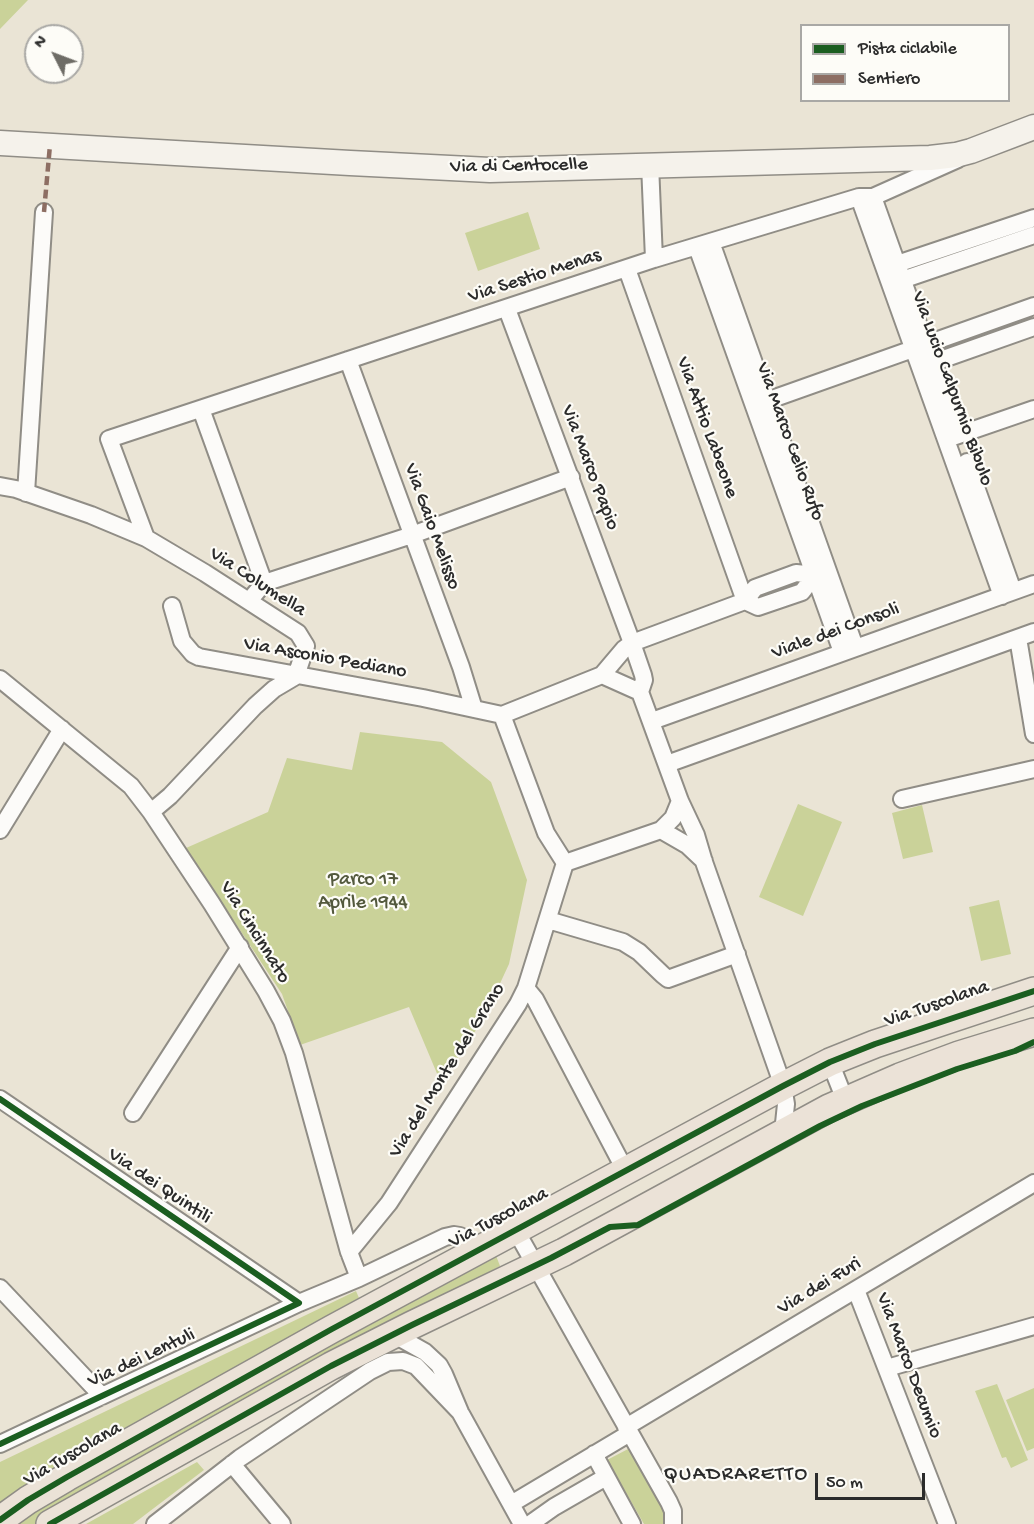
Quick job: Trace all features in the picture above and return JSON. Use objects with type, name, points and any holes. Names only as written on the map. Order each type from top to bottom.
[{"type":"main road","name":"Via Tuscolana","points":[[0,1520],[75,1472],[515,1229],[783,1086],[830,1062],[921,1028],[1034,991]]},
{"type":"main road","points":[[50,1524],[331,1366],[536,1266],[845,1100],[959,1054],[1034,1032]]},
{"type":"street","name":"Via di Centocelle","points":[[0,143],[461,169],[921,159],[956,156],[1034,128]]},
{"type":"street","name":"Via Sestio Menas","points":[[146,538],[109,439],[654,259],[773,222],[866,197],[935,171],[971,151]]},
{"type":"street","points":[[650,164],[654,259]]},
{"type":"street","name":"Via Lucio Calpurnio Bibulo","points":[[866,197],[899,272],[919,346],[932,363],[952,437]]},
{"type":"street","name":"Via Lucio Calpurnio Bibulo","points":[[866,197],[1008,593]]},
{"type":"street","points":[[26,493],[44,212]]},
{"type":"street","points":[[899,272],[1034,218]]},
{"type":"street","points":[[899,272],[1034,235]]},
{"type":"street","name":"Via Marco Celio Rufo","points":[[704,244],[848,650]]},
{"type":"street","name":"Via Attio Labeone","points":[[627,269],[745,601]]},
{"type":"street","points":[[761,403],[1034,306]]},
{"type":"street","name":"Via Marco Papio","points":[[507,309],[632,642],[643,675],[640,692],[680,801],[696,835],[783,1086]]},
{"type":"street","points":[[932,363],[1034,327]]},
{"type":"street","name":"Via Gaio Melisso","points":[[348,360],[474,708]]},
{"type":"street","points":[[201,409],[264,583]]},
{"type":"street","points":[[952,437],[1034,409]]},
{"type":"street","points":[[249,601],[264,583],[412,535],[571,477]]},
{"type":"street","name":"Via Columella","points":[[0,486],[91,515],[146,538],[249,601],[298,633],[302,639],[306,646],[296,676]]},
{"type":"street","points":[[680,801],[673,818],[661,831],[565,864],[546,833],[502,715],[602,675],[632,642],[745,601],[758,607],[802,592],[821,573]]},
{"type":"street","name":"Viale dei Consoli","points":[[651,721],[1034,584]]},
{"type":"street","name":"Via Asconio Pediano","points":[[172,606],[182,640],[199,657],[502,715]]},
{"type":"street","points":[[667,764],[1034,632]]},
{"type":"street","points":[[1018,638],[1034,734]]},
{"type":"street","points":[[602,675],[640,692]]},
{"type":"street","points":[[151,812],[170,796],[255,706],[296,676]]},
{"type":"street","name":"Via Cincinnato","points":[[0,679],[131,786],[151,812],[240,947],[272,1000],[286,1031],[349,1252],[359,1278]]},
{"type":"street","points":[[0,830],[62,729]]},
{"type":"street","points":[[902,799],[1034,769]]},
{"type":"street","points":[[661,831],[687,845],[704,862]]},
{"type":"street","name":"Via del Monte del Grano","points":[[349,1252],[388,1203],[500,1034],[526,988],[565,864]]},
{"type":"street","points":[[548,920],[623,942],[643,955],[668,978],[675,978],[737,954]]},
{"type":"street","points":[[133,1113],[240,947]]},
{"type":"street","points":[[526,988],[535,999],[625,1170]]},
{"type":"street","points":[[830,1062],[845,1100]]},
{"type":"street","points":[[783,1086],[786,1104],[783,1133]]},
{"type":"street","name":"Via dei Quintili","points":[[0,1099],[299,1303]]},
{"type":"street","name":"Via dei Furi","points":[[512,1504],[594,1454],[628,1430],[1034,1183]]},
{"type":"street","name":"Via Tuscolana","points":[[515,1229],[671,1507],[673,1524]]},
{"type":"street","name":"Via dei Lentuli","points":[[0,1444],[299,1303],[450,1236],[463,1237],[477,1250]]},
{"type":"street","points":[[0,1288],[102,1396]]},
{"type":"street","name":"Via Marco Decumio","points":[[856,1290],[948,1524]]},
{"type":"street","points":[[887,1368],[1034,1326]]},
{"type":"street","points":[[393,1334],[425,1352],[439,1365],[460,1412],[522,1524]]},
{"type":"street","points":[[155,1524],[232,1464],[376,1367],[394,1361],[412,1364],[431,1380],[460,1412]]},
{"type":"street","points":[[594,1454],[632,1524]]},
{"type":"street","points":[[232,1464],[282,1524]]},
{"type":"street","points":[[530,1524],[554,1507],[606,1477]]},
{"type":"green space","points":[[0,0],[28,0],[0,29]]},
{"type":"green space","points":[[528,212],[540,249],[478,271],[465,233]]},
{"type":"green space","name":"Parco 17 Aprile 1944","points":[[360,732],[442,742],[491,782],[527,880],[509,964],[484,1018],[441,1083],[409,1007],[300,1045],[282,994],[186,848],[268,812],[287,758],[352,770]]},
{"type":"green space","points":[[798,804],[842,822],[803,916],[759,897]]},
{"type":"green space","points":[[922,805],[933,852],[903,859],[892,813]]},
{"type":"green space","points":[[999,900],[1011,954],[981,961],[969,907]]},
{"type":"green space","points":[[495,1253],[500,1266],[52,1513],[36,1524],[9,1524]]},
{"type":"green space","points":[[356,1291],[359,1298],[48,1472],[0,1503],[0,1462]]},
{"type":"green space","points":[[997,1384],[1028,1460],[1011,1468],[1006,1457],[1002,1458],[975,1391]]},
{"type":"green space","points":[[1034,1388],[1034,1448],[1027,1451],[1006,1400]]},
{"type":"green space","points":[[630,1448],[666,1516],[666,1524],[644,1524],[607,1460]]},
{"type":"green space","points":[[197,1462],[204,1470],[133,1524],[86,1524]]},
{"type":"marked path","points":[[44,212],[50,145]]},
{"type":"cycle path","points":[[0,1520],[67,1477],[332,1329],[783,1086],[830,1062],[875,1044],[1034,991]]},
{"type":"cycle path","points":[[50,1524],[331,1366],[610,1227],[638,1225],[820,1126],[862,1106],[957,1069],[1015,1051],[1034,1042]]},
{"type":"cycle path","points":[[0,1099],[299,1303],[0,1444]]},
{"type":"district","name":"QUADRARETTO","points":[[736,1476]]}]
